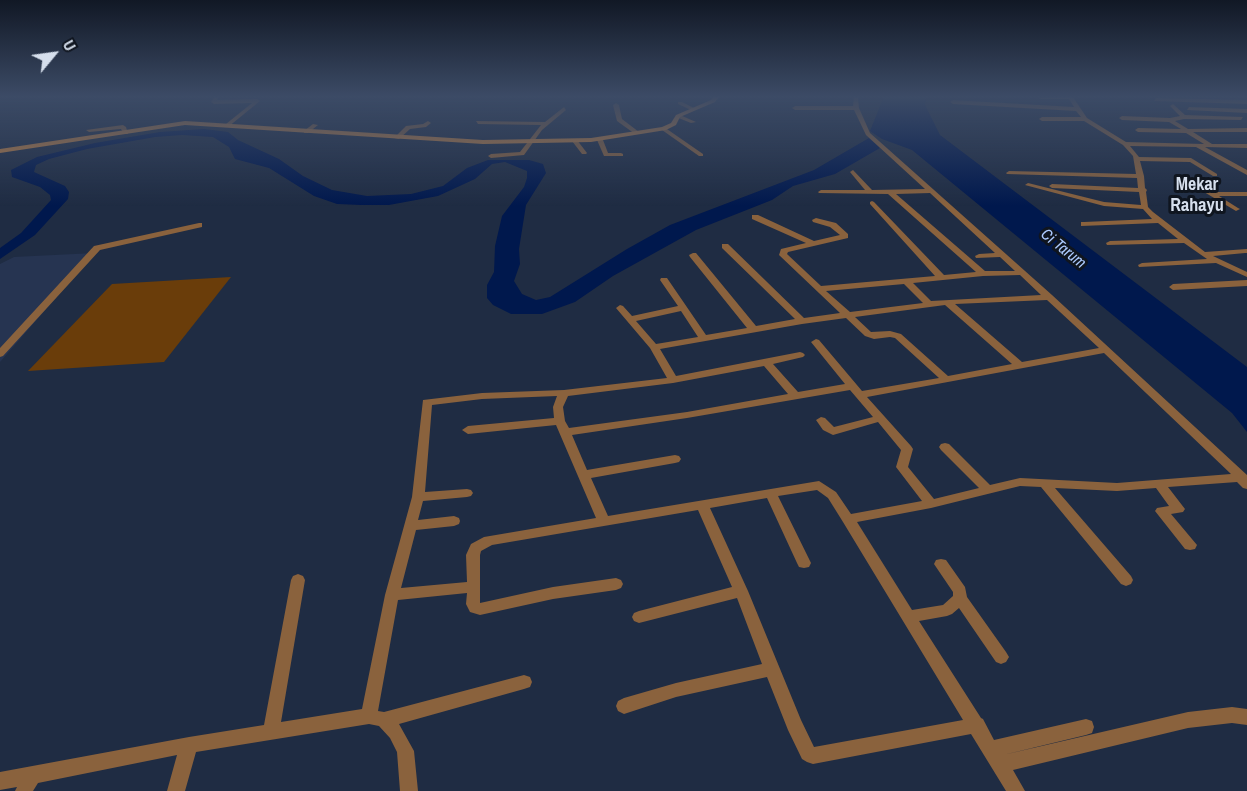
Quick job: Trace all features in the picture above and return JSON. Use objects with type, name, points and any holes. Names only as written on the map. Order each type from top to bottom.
[{"type":"street","points":[[0,151],[126,133]]},
{"type":"street","points":[[320,133],[529,143],[600,140],[637,133]]},
{"type":"street","points":[[397,138],[402,133]]},
{"type":"street","points":[[491,156],[522,154],[538,133]]},
{"type":"street","points":[[670,133],[701,155]]},
{"type":"street","points":[[867,133],[1049,297],[1244,481]]},
{"type":"street","points":[[1107,133],[1125,144],[1137,159],[1142,176],[1145,207]]},
{"type":"street","points":[[1191,133],[1200,142],[1247,173]]},
{"type":"street","points":[[600,140],[606,155],[621,155]]},
{"type":"street","points":[[575,141],[584,153]]},
{"type":"street","points":[[1125,144],[1200,142],[1210,145],[1247,146]]},
{"type":"street","points":[[1137,159],[1190,160],[1215,174]]},
{"type":"street","points":[[853,171],[870,192]]},
{"type":"street","points":[[1009,173],[1142,176]]},
{"type":"street","points":[[1196,185],[1236,209]]},
{"type":"street","points":[[1144,190],[1031,186],[1104,204],[1145,207],[1159,221],[1203,254],[1247,275]]},
{"type":"street","points":[[821,192],[933,191]]},
{"type":"street","points":[[890,192],[983,274]]},
{"type":"street","points":[[1210,194],[1247,194]]},
{"type":"street","points":[[872,203],[941,277]]},
{"type":"street","points":[[755,217],[814,244]]},
{"type":"street","points":[[816,220],[833,225],[845,236],[782,252],[818,289],[870,335],[898,336],[945,378]]},
{"type":"street","points":[[1084,224],[1159,221]]},
{"type":"street","points":[[0,354],[97,248],[199,225]]},
{"type":"street","points":[[902,235],[915,234]]},
{"type":"street","points":[[1110,243],[1184,241]]},
{"type":"street","points":[[725,246],[802,321]]},
{"type":"street","points":[[1203,254],[1245,251]]},
{"type":"street","points":[[693,255],[753,329]]},
{"type":"street","points":[[978,256],[1002,255]]},
{"type":"street","points":[[1142,265],[1215,261]]},
{"type":"street","points":[[818,289],[941,277],[1021,273]]},
{"type":"street","points":[[664,280],[704,339]]},
{"type":"street","points":[[905,280],[930,304]]},
{"type":"street","points":[[1173,287],[1247,283]]},
{"type":"street","points":[[654,347],[802,321],[930,304],[1049,297]]},
{"type":"street","points":[[947,302],[1020,366]]},
{"type":"street","points":[[620,308],[654,347],[673,380]]},
{"type":"street","points":[[630,319],[683,308]]},
{"type":"street","points":[[816,342],[907,449],[902,466],[931,504]]},
{"type":"street","points":[[468,430],[563,426],[687,415],[795,396],[945,378],[1106,350]]},
{"type":"street","points":[[376,718],[392,595],[418,497],[428,400],[564,393],[673,380],[800,355]]},
{"type":"street","points":[[766,363],[795,396]]},
{"type":"street","points":[[564,393],[558,406],[563,426],[604,522]]},
{"type":"street","points":[[821,420],[827,428],[833,431],[880,418]]},
{"type":"street","points":[[945,447],[986,489]]},
{"type":"street","points":[[584,475],[675,459]]},
{"type":"street","points":[[848,519],[931,504],[1020,482],[1097,487],[1244,481]]},
{"type":"street","points":[[1044,483],[1126,580]]},
{"type":"street","points":[[1158,484],[1179,509],[1161,511],[1190,545]]},
{"type":"street","points":[[616,584],[553,592],[480,609],[475,608],[473,604],[473,555],[476,548],[482,545],[819,485],[832,495],[848,519],[1016,791]]},
{"type":"street","points":[[418,497],[467,493]]},
{"type":"street","points":[[771,494],[804,563]]},
{"type":"street","points":[[702,505],[741,591],[770,669],[806,750],[813,756],[976,725]]},
{"type":"street","points":[[409,526],[454,521]]},
{"type":"street","points":[[941,564],[960,591],[960,598],[1001,657]]},
{"type":"street","points":[[271,732],[298,580]]},
{"type":"street","points":[[392,595],[474,587]]},
{"type":"street","points":[[639,617],[741,591]]},
{"type":"street","points":[[910,617],[947,610],[960,598]]},
{"type":"street","points":[[624,706],[676,690],[770,669]]},
{"type":"street","points":[[0,781],[28,783],[189,745],[376,718],[524,682]]},
{"type":"street","points":[[1001,764],[1188,720],[1232,715],[1247,717]]},
{"type":"street","points":[[376,718],[396,732],[405,752],[409,791]]},
{"type":"street","points":[[992,749],[1086,727]]},
{"type":"street","points":[[176,791],[189,745]]},
{"type":"shaded area","points":[[95,253],[0,362],[0,264],[14,257]]},
{"type":"shaded area","points":[[231,277],[164,362],[28,371],[112,284]]},
{"type":"water","points":[[155,133],[229,133],[238,140],[279,159],[303,176],[332,190],[367,196],[411,194],[443,186],[467,168],[488,160],[529,160],[543,164],[546,173],[526,205],[519,249],[520,264],[514,281],[522,294],[536,300],[550,297],[670,225],[814,170],[869,138],[880,148],[835,174],[793,186],[772,200],[696,230],[613,276],[575,302],[542,314],[511,314],[493,305],[487,298],[487,285],[494,272],[495,246],[502,216],[524,187],[527,178],[527,171],[505,162],[492,164],[475,179],[438,196],[389,205],[361,205],[337,204],[314,196],[269,168],[235,159],[229,147],[213,137],[182,135],[155,137],[87,149],[49,159],[36,165],[34,172],[65,186],[69,192],[68,199],[35,235],[0,259],[0,248],[21,233],[51,200],[50,195],[40,187],[12,177],[11,170],[37,157],[95,143]]},
{"type":"water","name":"Ci Tarum","points":[[873,133],[939,133],[1247,367],[1247,432],[1232,413],[912,150],[882,139]]},
{"type":"district","name":"Mekar Rahayu","points":[[1197,195]]}]
